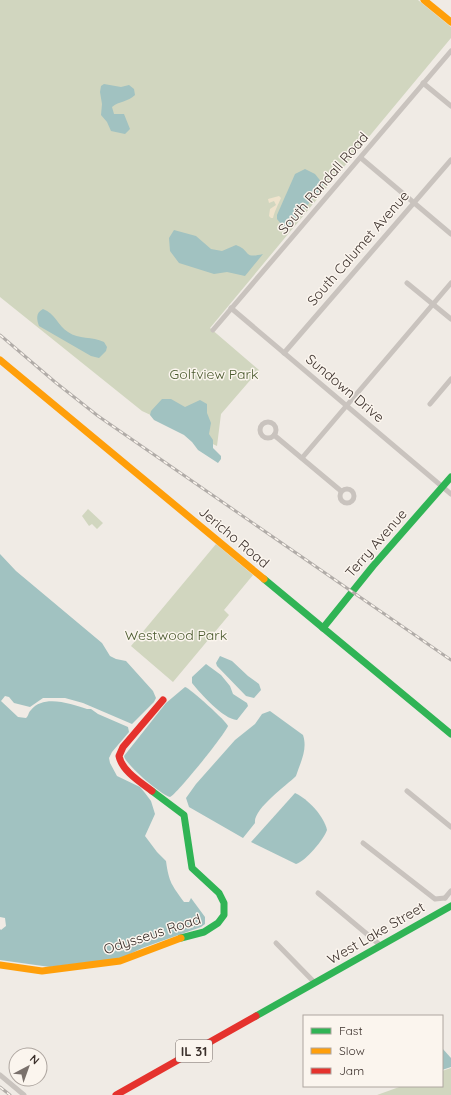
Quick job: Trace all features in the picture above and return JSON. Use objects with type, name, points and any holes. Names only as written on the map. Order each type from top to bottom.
[{"type":"main road","points":[[424,0],[451,22]]},
{"type":"main road","name":"Jericho Road","points":[[0,360],[451,734]]},
{"type":"main road","name":"Terry Avenue","points":[[323,628],[368,572],[451,477]]},
{"type":"main road","name":"Odysseus Road","points":[[0,965],[42,971],[120,961],[174,940],[204,932],[222,919],[225,906],[222,898],[192,868],[188,826],[184,815],[133,775],[124,766],[120,758],[120,752],[123,747],[163,700]]},
{"type":"main road","name":"West Lake Street","points":[[315,983],[380,945],[450,907]]},
{"type":"main road","name":"IL 31","points":[[116,1095],[315,983]]},
{"type":"street","name":"South Randall Road","points":[[214,330],[231,308],[451,51]]},
{"type":"street","points":[[423,83],[451,106]]},
{"type":"street","points":[[360,158],[451,234]]},
{"type":"street","name":"South Calumet Avenue","points":[[284,353],[451,160]]},
{"type":"street","points":[[407,283],[451,319]]},
{"type":"street","points":[[302,458],[451,283]]},
{"type":"street","name":"Sundown Drive","points":[[231,308],[451,494]]},
{"type":"street","points":[[430,404],[451,379]]},
{"type":"street","points":[[274,434],[341,491]]},
{"type":"street","points":[[407,791],[451,827]]},
{"type":"street","points":[[362,843],[435,898],[445,898],[451,891]]},
{"type":"street","points":[[318,893],[380,945]]},
{"type":"street","points":[[445,898],[450,907]]},
{"type":"street","points":[[276,943],[315,983]]},
{"type":"street","points":[[0,1075],[24,1095]]},
{"type":"green space","name":"Golfview Park","points":[[0,0],[418,0],[451,27],[451,38],[210,328],[259,370],[221,414],[217,446],[142,411],[0,297]]},
{"type":"green space","points":[[88,509],[103,523],[97,529],[92,524],[89,526],[82,516]]},
{"type":"green space","name":"Westwood Park","points":[[216,544],[253,575],[224,610],[229,615],[173,682],[131,646]]},
{"type":"green space","points":[[451,1068],[451,1095],[377,1095],[399,1087],[443,1087],[443,1071]]},
{"type":"sand","points":[[279,196],[281,198],[273,218],[271,218],[269,216],[270,209],[276,205],[274,201],[269,203],[268,199]]},
{"type":"water","points":[[104,84],[121,87],[129,85],[134,89],[135,95],[112,107],[114,114],[124,114],[130,129],[125,134],[111,131],[107,122],[101,115],[102,104],[100,92],[101,86]]},
{"type":"water","points":[[305,169],[315,174],[323,184],[323,187],[286,230],[277,219],[277,215],[295,174]]},
{"type":"water","points":[[174,230],[196,236],[211,249],[222,251],[236,245],[252,256],[263,254],[245,276],[227,272],[214,274],[179,263],[170,251],[169,238]]},
{"type":"water","points":[[43,309],[51,313],[65,329],[72,334],[104,342],[107,347],[106,351],[99,358],[91,356],[39,326],[37,319],[39,312]]},
{"type":"water","points":[[162,399],[171,399],[185,407],[200,400],[207,404],[207,413],[211,423],[209,434],[213,440],[213,448],[221,456],[218,463],[198,450],[184,435],[154,420],[150,415],[151,411]]},
{"type":"water","points":[[0,554],[16,571],[102,643],[110,656],[126,661],[153,691],[156,698],[154,702],[132,724],[83,703],[65,698],[43,698],[30,707],[14,703],[9,697],[5,696],[1,701],[18,717],[26,718],[36,705],[50,701],[91,709],[98,714],[128,727],[129,732],[112,752],[109,758],[110,763],[117,776],[140,787],[151,801],[155,814],[145,836],[166,861],[168,874],[184,902],[189,902],[191,898],[205,917],[205,924],[201,927],[142,948],[122,958],[50,967],[0,960],[0,929],[1,930],[6,926],[5,918],[0,917]]},
{"type":"water","points":[[220,656],[232,661],[259,684],[261,690],[254,698],[246,696],[217,666],[216,663]]},
{"type":"water","points":[[206,664],[221,675],[230,686],[233,694],[247,703],[248,706],[237,720],[231,719],[219,711],[192,683],[192,677]]},
{"type":"water","points":[[185,687],[208,705],[228,726],[219,740],[182,786],[170,797],[159,791],[144,779],[130,766],[124,756],[166,703]]},
{"type":"water","points":[[270,711],[303,735],[305,746],[304,751],[296,776],[264,805],[256,817],[255,823],[243,838],[189,807],[186,798],[196,784],[235,740],[255,724],[262,714]]},
{"type":"water","points":[[295,793],[315,808],[323,819],[327,830],[322,839],[305,859],[296,864],[251,842]]},
{"type":"water","points":[[443,1049],[451,1058],[451,1067],[443,1070]]},
{"type":"railway","points":[[0,335],[98,416],[451,660]]},
{"type":"railway","points":[[0,1087],[10,1095]]},
{"type":"traffic: fast","points":[[323,628],[373,566],[451,477]]},
{"type":"traffic: fast","points":[[264,579],[451,734]]},
{"type":"traffic: fast","points":[[152,791],[184,815],[192,868],[219,893],[224,903],[224,915],[218,923],[204,932],[181,938]]},
{"type":"traffic: fast","points":[[256,1016],[451,906]]},
{"type":"traffic: slow","points":[[424,0],[451,22]]},
{"type":"traffic: slow","points":[[0,360],[264,579]]},
{"type":"traffic: slow","points":[[0,965],[42,971],[120,961],[181,938]]},
{"type":"traffic: jam","points":[[152,791],[137,780],[124,767],[119,756],[123,747],[163,700]]},
{"type":"traffic: jam","points":[[116,1095],[256,1016]]}]
